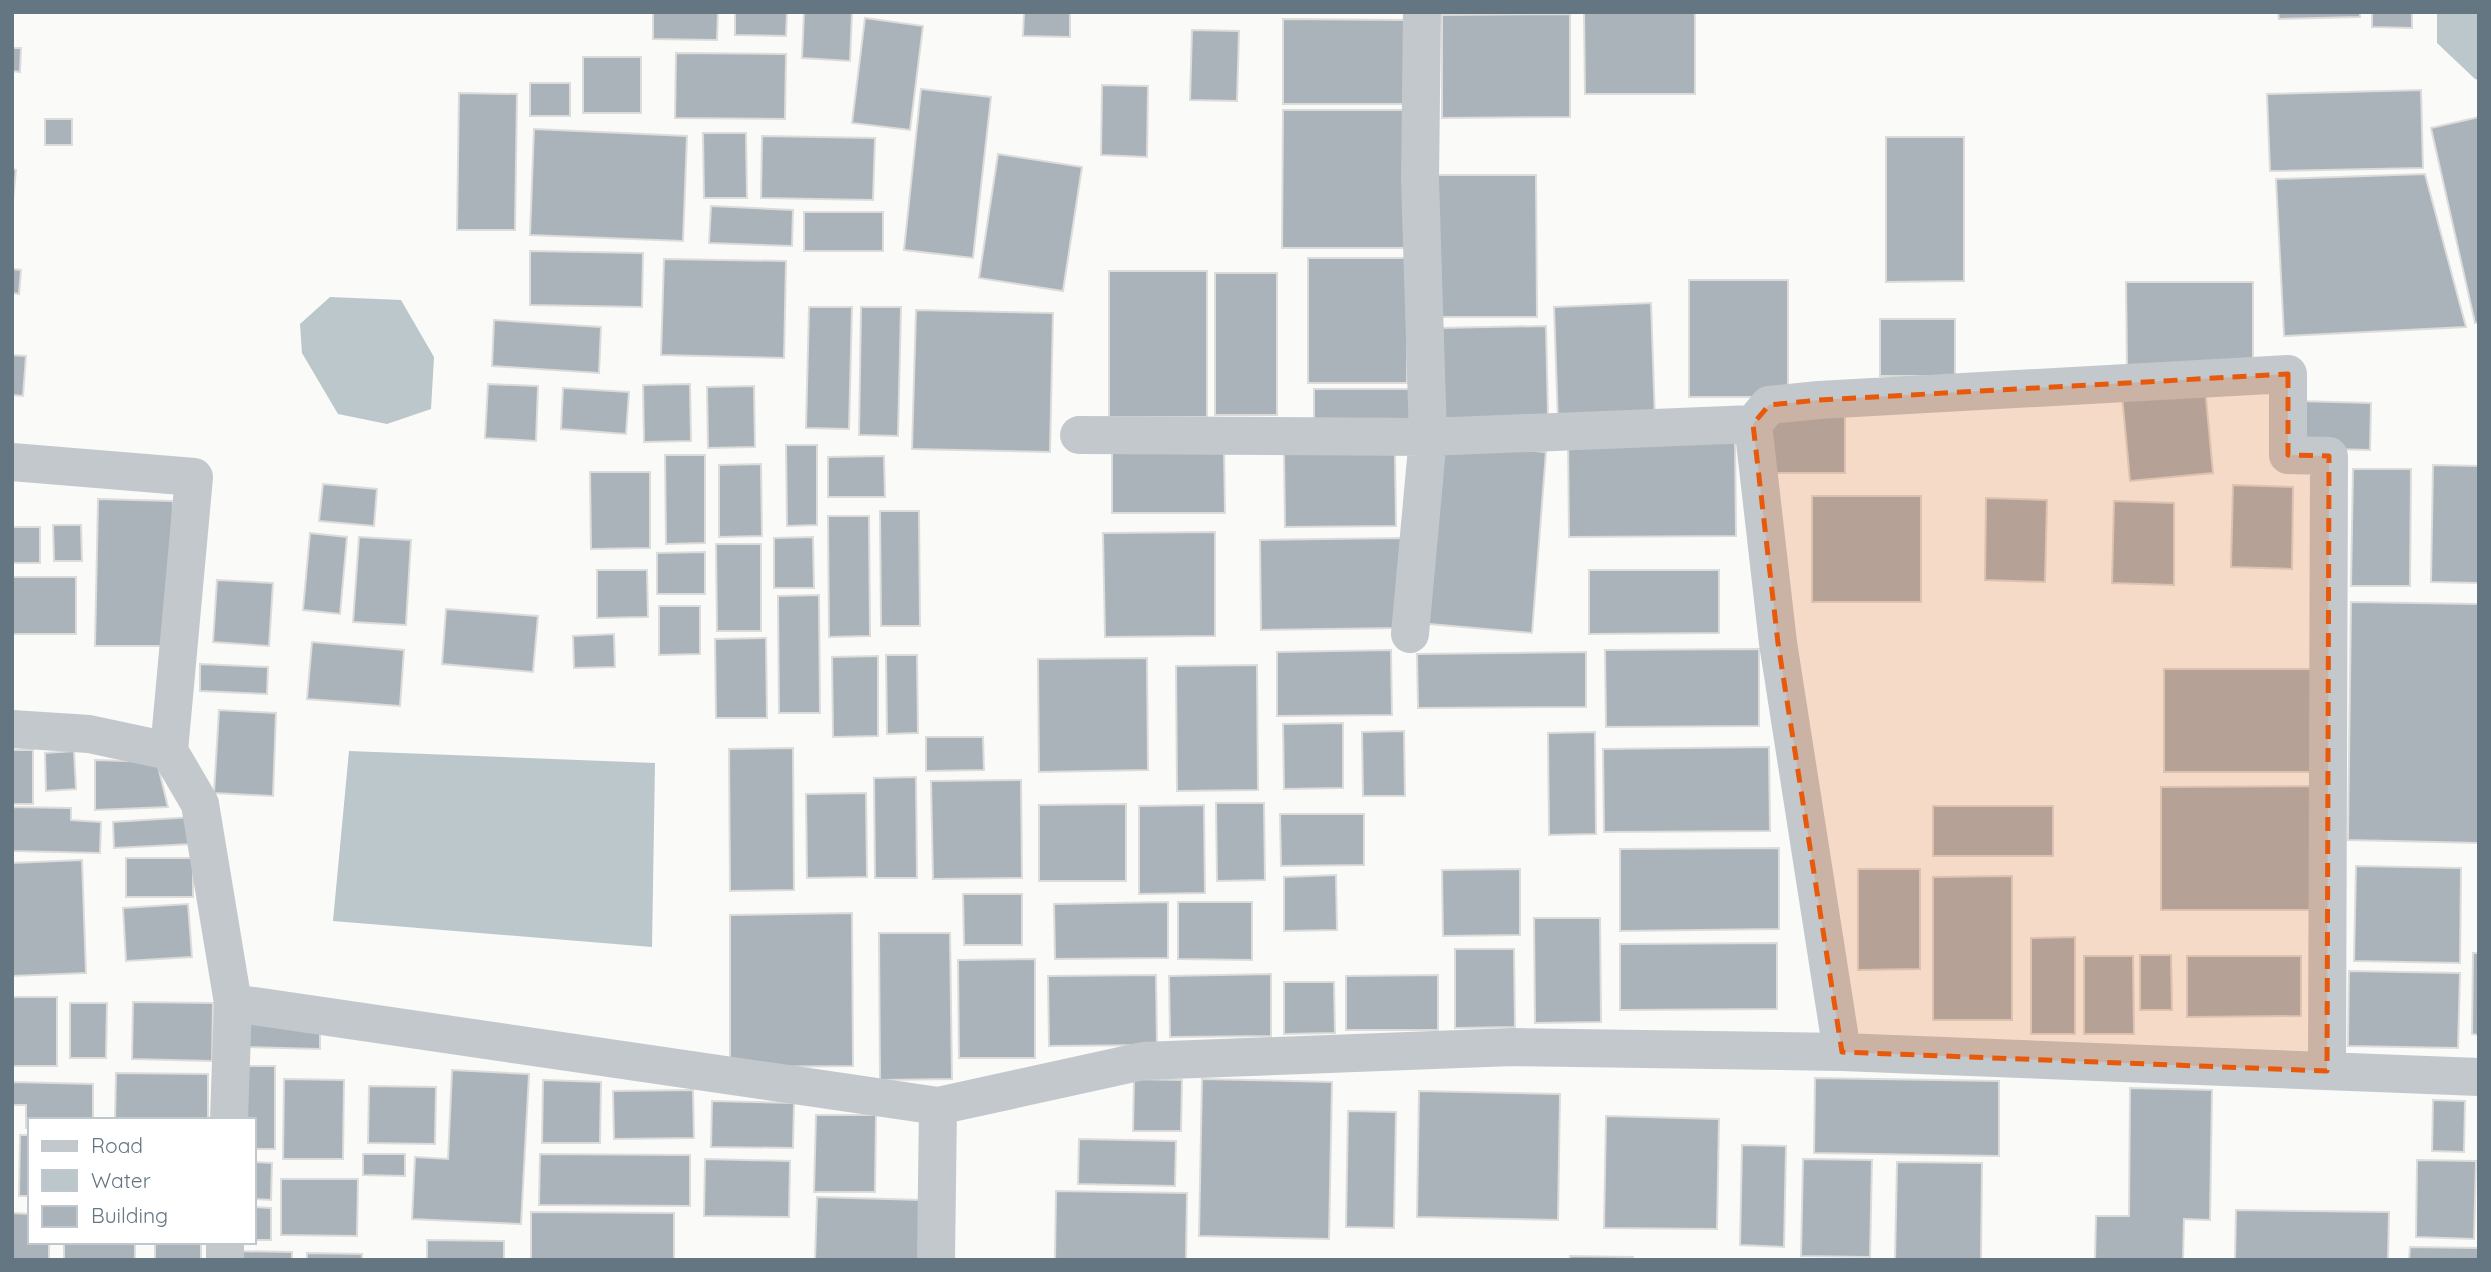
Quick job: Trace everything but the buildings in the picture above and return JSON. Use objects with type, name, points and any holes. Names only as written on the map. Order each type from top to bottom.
[{"type":"street","points":[[1410,634],[1428,437],[1420,179],[1422,12]]},
{"type":"street","points":[[1842,1052],[1778,643],[1753,424],[1769,405],[1819,400],[2288,374],[2288,455],[2329,457],[2327,1071]]},
{"type":"street","points":[[1079,435],[1428,437],[1753,424]]},
{"type":"street","points":[[12,462],[194,477],[169,751],[201,804],[233,1003],[229,1118]]},
{"type":"street","points":[[12,729],[89,734],[169,751]]},
{"type":"street","points":[[233,1003],[938,1106],[1143,1061],[1513,1047],[1842,1052],[2479,1077]]},
{"type":"street","points":[[936,1260],[938,1106]]},
{"type":"highlighted area","points":[[2288,374],[2288,455],[2329,456],[2327,1071],[1842,1052],[1778,643],[1753,424],[1769,405],[1819,400]]},
{"type":"water","points":[[2437,12],[2479,12],[2479,80],[2437,43]]},
{"type":"water","points":[[330,297],[401,300],[434,357],[431,409],[387,424],[338,414],[302,353],[300,324]]},
{"type":"water","points":[[349,751],[655,763],[652,947],[333,921]]}]
